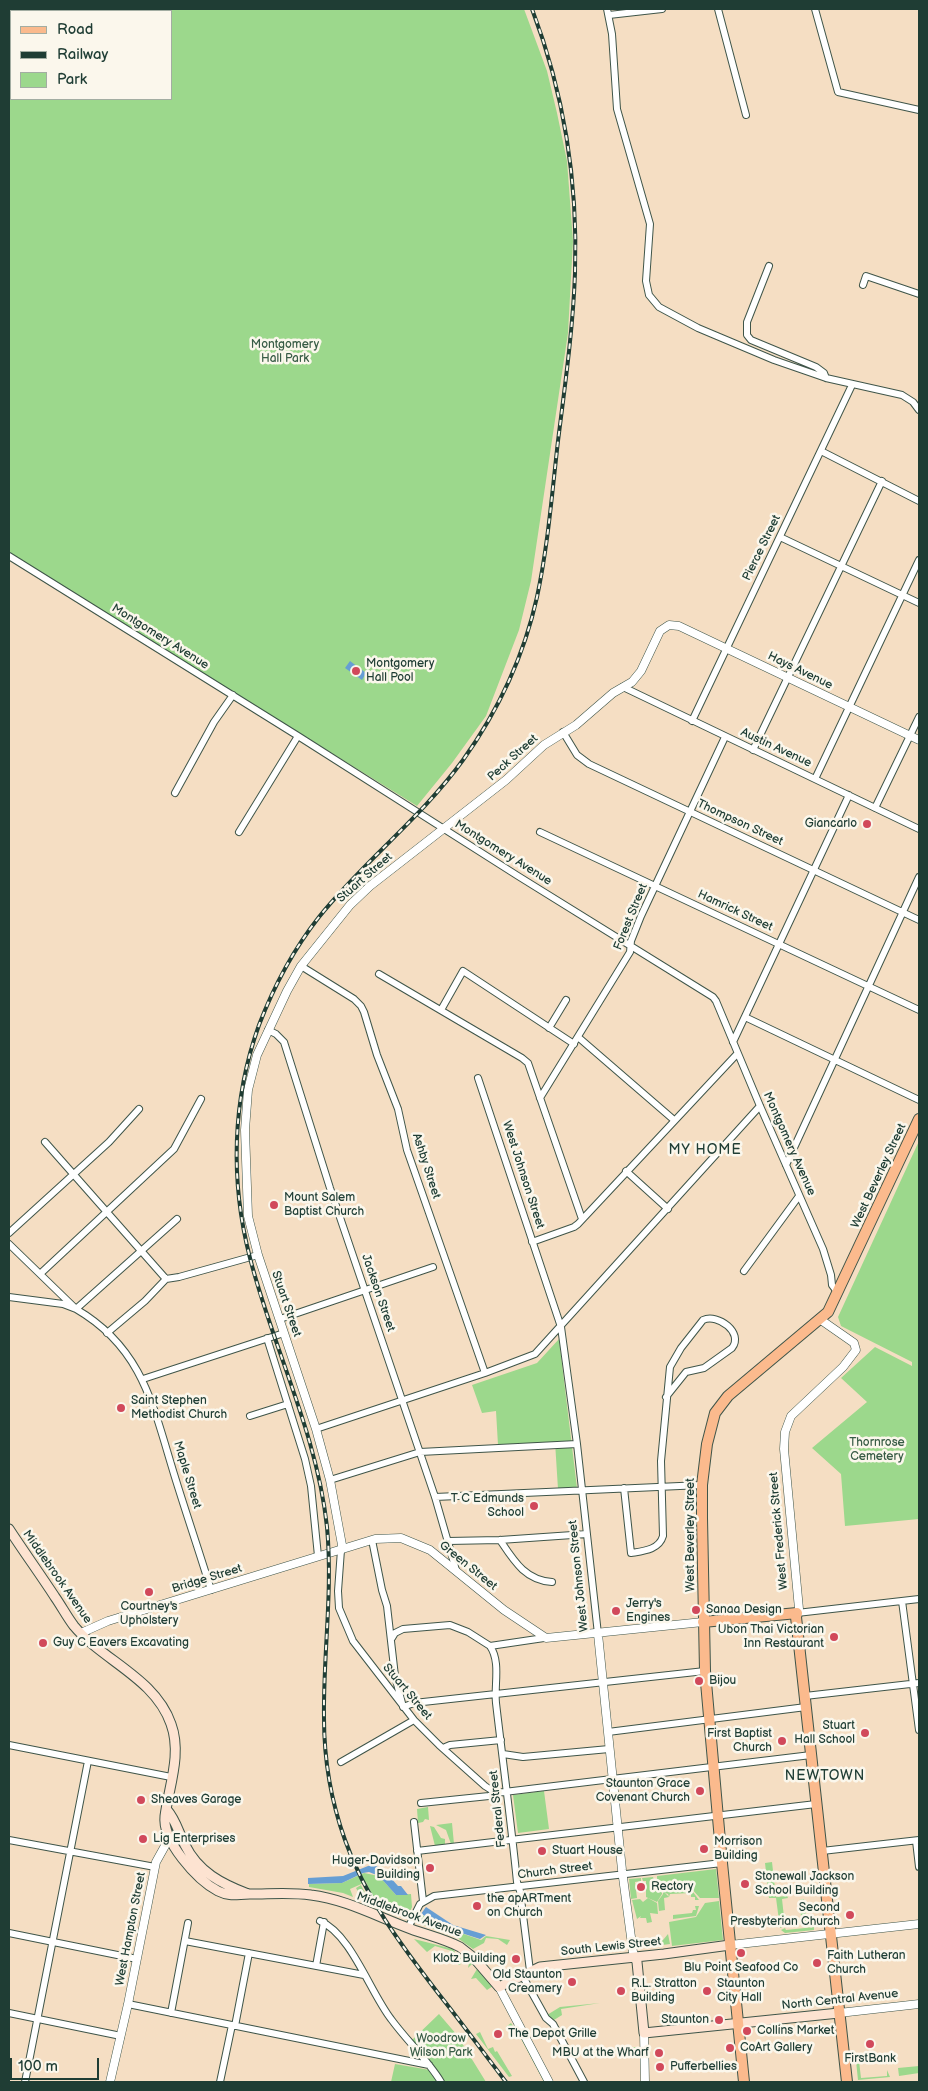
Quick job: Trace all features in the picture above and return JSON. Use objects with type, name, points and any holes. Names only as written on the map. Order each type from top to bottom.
[{"type":"main road","name":"West Beverley Street","points":[[744,2082],[705,1671],[702,1485],[706,1444],[711,1424],[720,1406],[728,1396],[821,1320],[832,1306],[919,1119]]},
{"type":"main road","name":"Middlebrook Avenue","points":[[9,1528],[74,1626],[94,1646],[150,1690],[163,1707],[170,1721],[176,1741],[176,1761],[168,1791],[168,1810],[165,1816],[190,1870],[209,1886],[234,1897],[248,1894],[304,1894],[322,1897],[462,1948],[499,1987]]},
{"type":"main road","points":[[703,1622],[797,1613]]},
{"type":"main road","name":"West Frederick Street","points":[[797,1613],[847,2082]]},
{"type":"main road","name":"South Lewis Street","points":[[499,1987],[540,1967],[730,1945]]},
{"type":"main road","name":"West Johnson Street","points":[[635,1957],[644,2032]]},
{"type":"main road","name":"North Central Avenue","points":[[644,2032],[839,2013]]},
{"type":"street","points":[[662,9],[608,12],[617,109],[650,224],[646,285],[649,295],[655,304],[670,314],[731,343],[826,378],[897,393],[918,405]]},
{"type":"street","points":[[718,9],[746,116]]},
{"type":"street","points":[[815,9],[838,92],[919,110]]},
{"type":"street","points":[[769,266],[747,322],[746,335],[751,340],[807,362],[820,370],[826,378]]},
{"type":"street","points":[[863,285],[866,276],[919,294]]},
{"type":"street","name":"Pierce Street","points":[[692,720],[852,385]]},
{"type":"street","points":[[821,451],[919,501]]},
{"type":"street","points":[[754,750],[840,565],[882,481]]},
{"type":"street","points":[[780,537],[919,603]]},
{"type":"street","name":"Montgomery Avenue","points":[[9,556],[713,998],[716,1001],[823,1250],[831,1274],[832,1284],[838,1292]]},
{"type":"street","points":[[815,779],[919,560]]},
{"type":"street","name":"Hays Avenue","points":[[671,624],[727,648],[919,740]]},
{"type":"street","name":"Peck Street","points":[[443,829],[506,780],[544,744],[581,721],[623,687],[635,680],[660,632],[665,626],[671,624]]},
{"type":"street","name":"Austin Avenue","points":[[623,687],[919,829]]},
{"type":"street","points":[[174,793],[214,722],[232,695]]},
{"type":"street","points":[[875,808],[919,717]]},
{"type":"street","name":"Thompson Street","points":[[563,732],[577,755],[589,764],[919,920]]},
{"type":"street","points":[[239,832],[298,736]]},
{"type":"street","name":"Forest Street","points":[[540,1098],[630,952],[631,941],[725,737]]},
{"type":"street","points":[[733,1042],[849,795]]},
{"type":"street","name":"Stuart Street","points":[[443,829],[359,896],[332,925],[301,966],[268,1030],[250,1078],[245,1130],[247,1211],[258,1255],[316,1429],[330,1480],[342,1545],[338,1591],[341,1615],[357,1646],[414,1720],[442,1748],[485,1786],[496,1793]]},
{"type":"street","name":"Hamrick Street","points":[[540,832],[919,1010]]},
{"type":"street","points":[[786,1165],[919,877]]},
{"type":"street","name":"Ashby Street","points":[[301,966],[354,999],[364,1012],[377,1055],[398,1109],[408,1155],[485,1373]]},
{"type":"street","points":[[441,1010],[463,971],[574,1044]]},
{"type":"street","points":[[379,974],[522,1058],[528,1064],[582,1219]]},
{"type":"street","points":[[549,1028],[566,1000]]},
{"type":"street","points":[[746,1017],[919,1100]]},
{"type":"street","name":"Jackson Street","points":[[268,1030],[276,1034],[284,1042],[435,1497],[456,1570]]},
{"type":"street","points":[[578,1037],[674,1120]]},
{"type":"street","points":[[532,1242],[574,1227],[738,1054]]},
{"type":"street","name":"West Johnson Street","points":[[478,1078],[560,1327],[577,1444],[622,1874],[635,1957]]},
{"type":"street","points":[[40,1274],[177,1146],[201,1099]]},
{"type":"street","points":[[316,1429],[485,1373],[536,1354],[760,1106]]},
{"type":"street","points":[[9,1234],[73,1173],[109,1142],[139,1109]]},
{"type":"street","points":[[45,1142],[108,1211],[166,1279]]},
{"type":"street","points":[[626,1171],[668,1208]]},
{"type":"street","points":[[744,1271],[799,1196]]},
{"type":"street","points":[[9,1297],[63,1304],[76,1309],[177,1219]]},
{"type":"street","name":"Maple Street","points":[[9,1244],[76,1309],[107,1333],[125,1351],[143,1379],[155,1408],[211,1590]]},
{"type":"street","points":[[107,1333],[145,1301],[166,1279],[258,1255]]},
{"type":"street","points":[[280,1318],[433,1267]]},
{"type":"street","points":[[624,1488],[631,1553],[656,1546],[661,1541],[662,1442],[666,1397],[672,1361],[703,1320],[717,1319],[734,1332],[735,1341],[732,1348],[704,1368],[686,1372],[666,1397]]},
{"type":"street","name":"West Frederick Street","points":[[797,1613],[799,1609],[784,1449],[785,1429],[793,1414],[843,1367],[855,1354],[856,1350],[854,1344],[821,1320]]},
{"type":"street","points":[[143,1379],[284,1333]]},
{"type":"street","points":[[267,1338],[311,1486],[318,1556]]},
{"type":"street","points":[[250,1416],[288,1404]]},
{"type":"street","points":[[330,1480],[420,1452],[577,1444]]},
{"type":"street","points":[[435,1497],[702,1485]]},
{"type":"street","points":[[448,1540],[500,1540],[587,1534]]},
{"type":"street","name":"Green Street","points":[[341,1550],[372,1540],[389,1537],[410,1540],[433,1552],[504,1610],[544,1638]]},
{"type":"street","points":[[372,1540],[387,1606],[396,1682],[403,1707],[414,1703],[705,1671]]},
{"type":"street","points":[[500,1540],[523,1571],[536,1578],[552,1582]]},
{"type":"street","name":"Bridge Street","points":[[81,1632],[108,1621],[341,1550]]},
{"type":"street","points":[[797,1613],[919,1599]]},
{"type":"street","points":[[902,1601],[916,1683],[919,1730]]},
{"type":"street","points":[[391,1639],[395,1633],[403,1628],[450,1625],[470,1633],[490,1646],[544,1638],[555,1639],[703,1622]]},
{"type":"street","name":"Federal Street","points":[[490,1646],[496,1663],[501,1740],[526,1973]]},
{"type":"street","points":[[805,1696],[916,1683]]},
{"type":"street","points":[[608,1732],[806,1707]]},
{"type":"street","points":[[341,1762],[414,1720]]},
{"type":"street","points":[[442,1748],[450,1745],[501,1740]]},
{"type":"street","points":[[9,1745],[171,1777]]},
{"type":"street","points":[[503,1754],[522,1758],[609,1749]]},
{"type":"street","points":[[421,1803],[811,1754]]},
{"type":"street","points":[[25,2082],[88,1761]]},
{"type":"street","points":[[417,1851],[816,1804]]},
{"type":"street","points":[[408,1928],[415,1910],[423,1901],[414,1822]]},
{"type":"street","name":"West Hampton Street","points":[[112,2082],[154,1868],[163,1849],[176,1839]]},
{"type":"street","points":[[9,1840],[154,1868]]},
{"type":"street","points":[[822,1851],[917,1840],[919,1867]]},
{"type":"street","name":"Church Street","points":[[423,1901],[438,1896],[722,1863]]},
{"type":"street","points":[[316,1966],[322,1921],[346,1943],[391,2019],[441,2082]]},
{"type":"street","points":[[171,2013],[188,1923]]},
{"type":"street","points":[[730,1945],[919,1924]]},
{"type":"street","points":[[9,1933],[137,1959]]},
{"type":"street","points":[[185,1941],[364,1974]]},
{"type":"street","points":[[220,2082],[249,1954]]},
{"type":"street","points":[[526,1973],[546,2018],[553,2024],[584,2082]]},
{"type":"street","name":"Middlebrook Avenue","points":[[499,1987],[549,2082]]},
{"type":"street","points":[[128,2004],[429,2065]]},
{"type":"street","name":"North Central Avenue","points":[[839,2013],[919,2004]]},
{"type":"street","points":[[9,2013],[121,2036]]},
{"type":"street","name":"West Johnson Street","points":[[644,2032],[645,2082]]},
{"type":"green space","name":"Montgomery Hall Park","points":[[9,9],[524,9],[547,71],[567,161],[573,241],[568,333],[531,581],[519,630],[486,716],[452,763],[417,806],[9,553]]},
{"type":"green space","name":"Thornrose Cemetery","points":[[919,1141],[919,1519],[845,1526],[841,1474],[812,1448],[867,1402],[841,1378],[875,1347],[912,1366],[912,1362],[841,1326],[838,1317]]},
{"type":"green space","points":[[559,1339],[577,1488],[558,1489],[555,1442],[498,1445],[496,1411],[482,1413],[472,1385],[537,1363]]},
{"type":"green space","points":[[544,1791],[549,1829],[518,1833],[513,1795]]},
{"type":"green space","points":[[428,1807],[429,1820],[425,1819],[423,1822],[418,1823],[417,1809]]},
{"type":"green space","points":[[452,1823],[454,1844],[451,1844],[446,1830],[436,1825]]},
{"type":"green space","points":[[430,1826],[434,1827],[441,1838],[445,1839],[445,1845],[435,1846]]},
{"type":"green space","points":[[772,1862],[776,1897],[787,1896],[788,1898],[782,1899],[785,1926],[780,1928],[776,1898],[769,1898],[765,1863]]},
{"type":"green space","points":[[716,1869],[719,1898],[700,1898],[690,1887],[661,1889],[657,1886],[657,1876]]},
{"type":"green space","points":[[364,1873],[379,1876],[396,1895],[411,1894],[412,1907],[408,1916],[403,1918],[398,1914],[378,1907],[366,1882],[350,1889],[353,1897],[343,1893],[309,1887],[309,1884],[342,1883]]},
{"type":"green space","points":[[653,1877],[657,1888],[662,1890],[662,1894],[657,1902],[646,1897],[646,1881],[643,1881],[642,1878]]},
{"type":"green space","points":[[641,1878],[641,1881],[635,1882],[637,1898],[631,1899],[629,1879]]},
{"type":"green space","points":[[361,1885],[370,1903],[363,1901],[356,1888]]},
{"type":"green space","points":[[690,1888],[699,1900],[691,1897],[691,1893],[670,1894],[669,1897],[664,1898],[665,1910],[659,1911],[658,1901],[663,1894],[663,1890]]},
{"type":"green space","points":[[648,1898],[657,1903],[658,1914],[650,1913],[652,1922],[647,1923],[646,1918],[640,1918],[641,1916],[637,1919],[632,1900],[640,1899],[643,1902]]},
{"type":"green space","points":[[804,1899],[807,1923],[802,1924],[799,1900]]},
{"type":"green space","points":[[719,1901],[723,1940],[672,1946],[669,1922],[696,1917],[705,1903]]},
{"type":"green space","points":[[695,1906],[699,1906],[696,1916],[673,1919],[673,1915],[692,1913],[693,1910],[696,1910]]},
{"type":"green space","points":[[420,1914],[452,1930],[481,1940],[486,1936],[510,1940],[507,1945],[498,1939],[486,1938],[484,1943],[473,1949],[456,1937],[421,1924],[418,1919]]},
{"type":"green space","points":[[814,1927],[814,1930],[785,1933],[781,1930],[785,1928],[786,1930]]},
{"type":"green space","points":[[668,1934],[670,1944],[646,1947],[654,1945],[654,1941],[663,1940]]},
{"type":"green space","points":[[414,1939],[453,1949],[455,1952],[452,1961],[449,1960],[452,1951],[435,1946],[427,1952]]},
{"type":"green space","points":[[466,1956],[493,1986],[487,1990],[476,1978],[471,1979],[477,1969],[472,1964],[468,1968],[469,1963],[462,1960],[460,1965],[458,1965],[461,1957]]},
{"type":"green space","points":[[600,2003],[561,2009],[562,2015],[554,2020],[547,2015],[560,2007]]},
{"type":"green space","name":"Woodrow Wilson Park","points":[[439,2014],[457,2035],[486,2082],[391,2082],[395,2064],[436,2071],[412,2040]]},
{"type":"green space","points":[[511,2023],[513,2026],[515,2025],[546,2082],[544,2082],[518,2033],[513,2035],[508,2030],[513,2033],[515,2032],[509,2026],[506,2027]]},
{"type":"green space","points":[[480,2032],[488,2049],[493,2047],[495,2052],[497,2051],[512,2076],[509,2077],[476,2034]]},
{"type":"green space","points":[[636,2047],[639,2049],[638,2058],[636,2055],[631,2055],[630,2050],[612,2052],[612,2050]]},
{"type":"green space","points":[[856,2061],[859,2061],[861,2078],[887,2076],[887,2070],[890,2077],[858,2080]]},
{"type":"green space","points":[[919,2066],[919,2073],[899,2076],[898,2068]]},
{"type":"water","name":"Montgomery Hall Pool","points":[[350,661],[366,673],[362,680],[345,668]]},
{"type":"water","points":[[373,1865],[382,1868],[408,1895],[396,1895],[379,1876],[369,1872],[342,1883],[308,1884],[308,1878],[343,1876]]},
{"type":"water","points":[[426,1907],[453,1925],[486,1935],[480,1939],[452,1930],[421,1914]]},
{"type":"railway","points":[[506,2082],[385,1920],[353,1861],[340,1825],[329,1780],[324,1733],[329,1551],[322,1492],[304,1424],[270,1325],[250,1258],[239,1200],[237,1141],[243,1082],[250,1053],[259,1025],[285,969],[301,942],[336,897],[411,821],[463,760],[487,722],[508,682],[532,619],[547,539],[568,357],[575,273],[574,206],[567,139],[553,73],[532,9]]},
{"type":"place","name":"Montgomery Hall Pool","points":[[356,671]]},
{"type":"place","name":"Giancarlo","points":[[867,824]]},
{"type":"place","name":"Mount Salem Baptist Church","points":[[274,1205]]},
{"type":"place","name":"Saint Stephen Methodist Church","points":[[121,1408]]},
{"type":"place","name":"T C Edmunds School","points":[[534,1506]]},
{"type":"place","name":"Courtney's Upholstery","points":[[149,1592]]},
{"type":"place","name":"Sanaa Design","points":[[696,1610]]},
{"type":"place","name":"Jerry's Engines","points":[[616,1611]]},
{"type":"place","name":"Ubon Thai Victorian Inn Restaurant","points":[[834,1637]]},
{"type":"place","name":"Guy C Eavers Excavating","points":[[43,1643]]},
{"type":"place","name":"Bijou","points":[[699,1681]]},
{"type":"place","name":"Stuart Hall School","points":[[865,1733]]},
{"type":"place","name":"First Baptist Church","points":[[782,1741]]},
{"type":"place","name":"Staunton Grace Covenant Church","points":[[700,1791]]},
{"type":"place","name":"Sheaves Garage","points":[[141,1800]]},
{"type":"place","name":"Lig Enterprises","points":[[143,1839]]},
{"type":"place","name":"Morrison Building","points":[[704,1849]]},
{"type":"place","name":"Stuart House","points":[[542,1851]]},
{"type":"place","name":"Huger-Davidson Building","points":[[430,1868]]},
{"type":"place","name":"Stonewall Jackson School Building","points":[[745,1884]]},
{"type":"place","name":"Rectory","points":[[641,1887]]},
{"type":"place","name":"the apARTment on Church","points":[[477,1906]]},
{"type":"place","name":"Second Presbyterian Church","points":[[850,1915]]},
{"type":"place","name":"Blu Point Seafood Co","points":[[741,1953]]},
{"type":"place","name":"Klotz Building","points":[[516,1959]]},
{"type":"place","name":"Faith Lutheran Church","points":[[817,1963]]},
{"type":"place","name":"Old Staunton Creamery","points":[[572,1982]]},
{"type":"place","name":"R.L. Stratton Building","points":[[621,1991]]},
{"type":"place","name":"Staunton City Hall","points":[[707,1991]]},
{"type":"place","name":"Staunton","points":[[719,2020]]},
{"type":"place","name":"Collins Market","points":[[747,2031]]},
{"type":"place","name":"The Depot Grille","points":[[498,2034]]},
{"type":"place","name":"FirstBank","points":[[870,2044]]},
{"type":"place","name":"CoArt Gallery","points":[[730,2048]]},
{"type":"place","name":"MBU at the Wharf","points":[[659,2053]]},
{"type":"place","name":"Pufferbellies","points":[[660,2067]]},
{"type":"district","name":"MY HOME","points":[[705,1150]]},
{"type":"district","name":"NEWTOWN","points":[[825,1776]]}]
